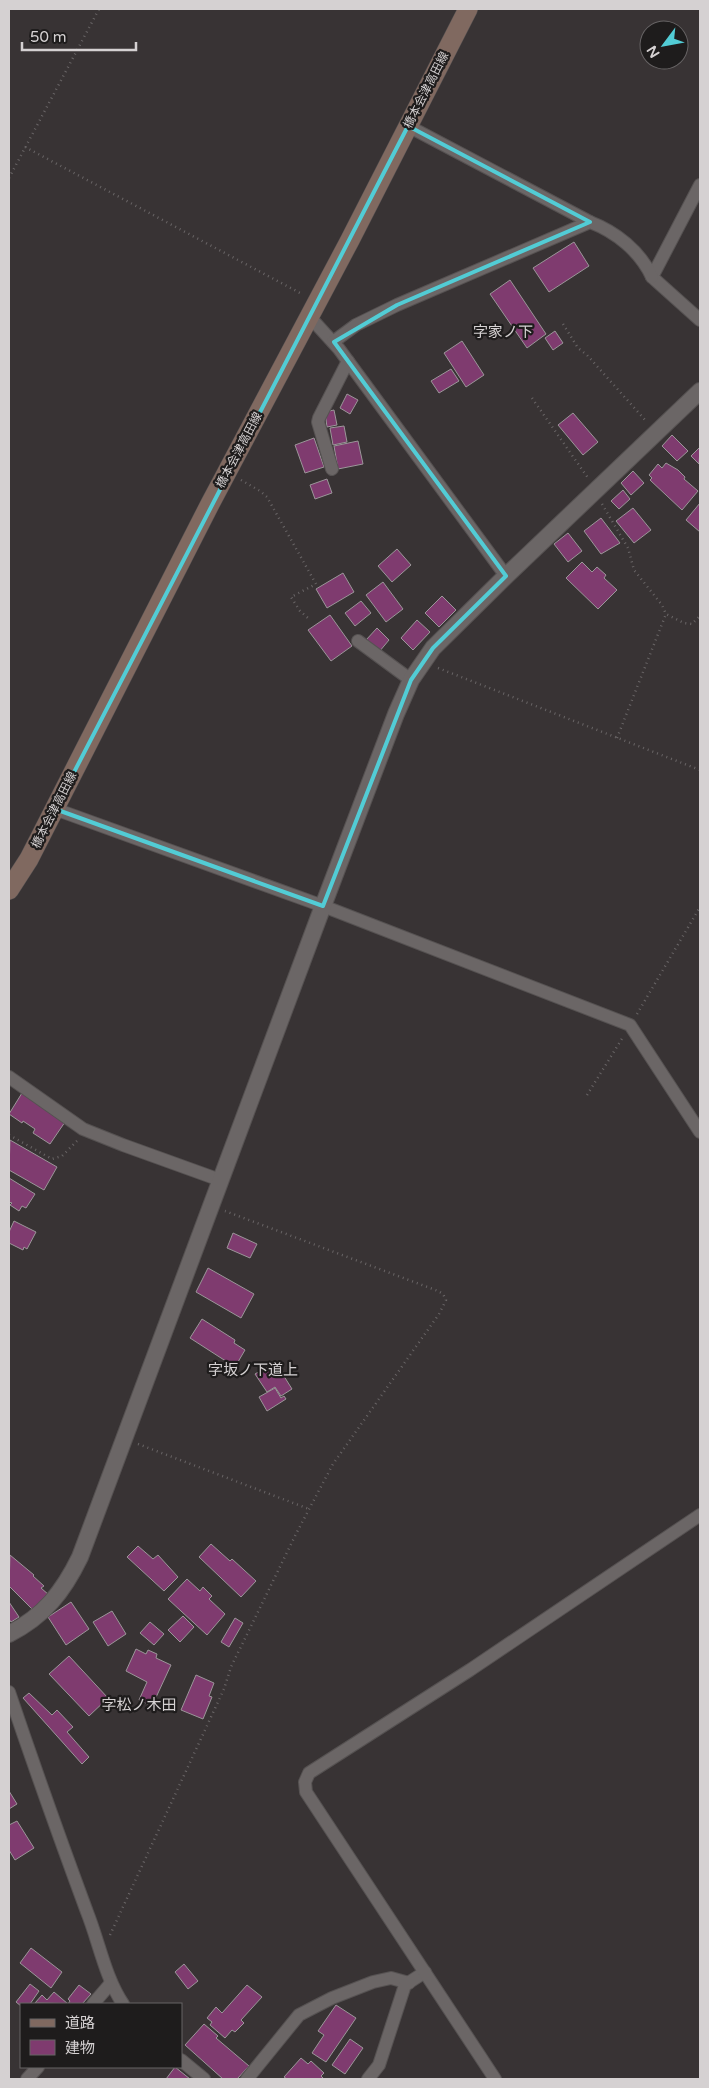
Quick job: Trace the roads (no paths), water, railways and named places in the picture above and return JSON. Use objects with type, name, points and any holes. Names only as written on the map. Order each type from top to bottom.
[{"type":"main road","name":"橋本会津高田線","points":[[9,890],[30,859],[227,472],[468,9]]},
{"type":"street","points":[[408,126],[590,222],[617,234],[646,265],[652,277],[700,320]]},
{"type":"street","points":[[652,277],[700,185]]},
{"type":"street","points":[[333,342],[356,325],[397,305],[590,222]]},
{"type":"street","points":[[313,309],[333,342],[506,576]]},
{"type":"street","points":[[332,469],[318,422],[348,362]]},
{"type":"street","points":[[9,1634],[36,1617],[56,1598],[70,1579],[80,1557],[323,906],[411,680],[433,648],[700,391]]},
{"type":"street","points":[[358,641],[411,680]]},
{"type":"street","points":[[55,809],[323,906],[630,1025],[700,1132]]},
{"type":"street","points":[[9,1077],[87,1130],[123,1146],[220,1180]]},
{"type":"street","points":[[495,2079],[306,1792],[305,1782],[309,1773],[470,1670],[700,1515]]},
{"type":"street","points":[[9,1692],[111,1983],[122,2003]]},
{"type":"street","points":[[368,2079],[380,2065],[405,1985],[425,1972]]},
{"type":"street","points":[[247,2079],[299,2015],[332,1998],[373,1982],[391,1978],[409,1983]]},
{"type":"street","points":[[94,2003],[111,1983]]},
{"type":"street","points":[[182,2061],[204,2079]]},
{"type":"street","points":[[27,2079],[37,2068]]},
{"type":"district","name":"字家ノ下","points":[[503,332]]},
{"type":"district","name":"字坂ノ下道上","points":[[253,1370]]},
{"type":"district","name":"字松ノ木田","points":[[139,1705]]}]
